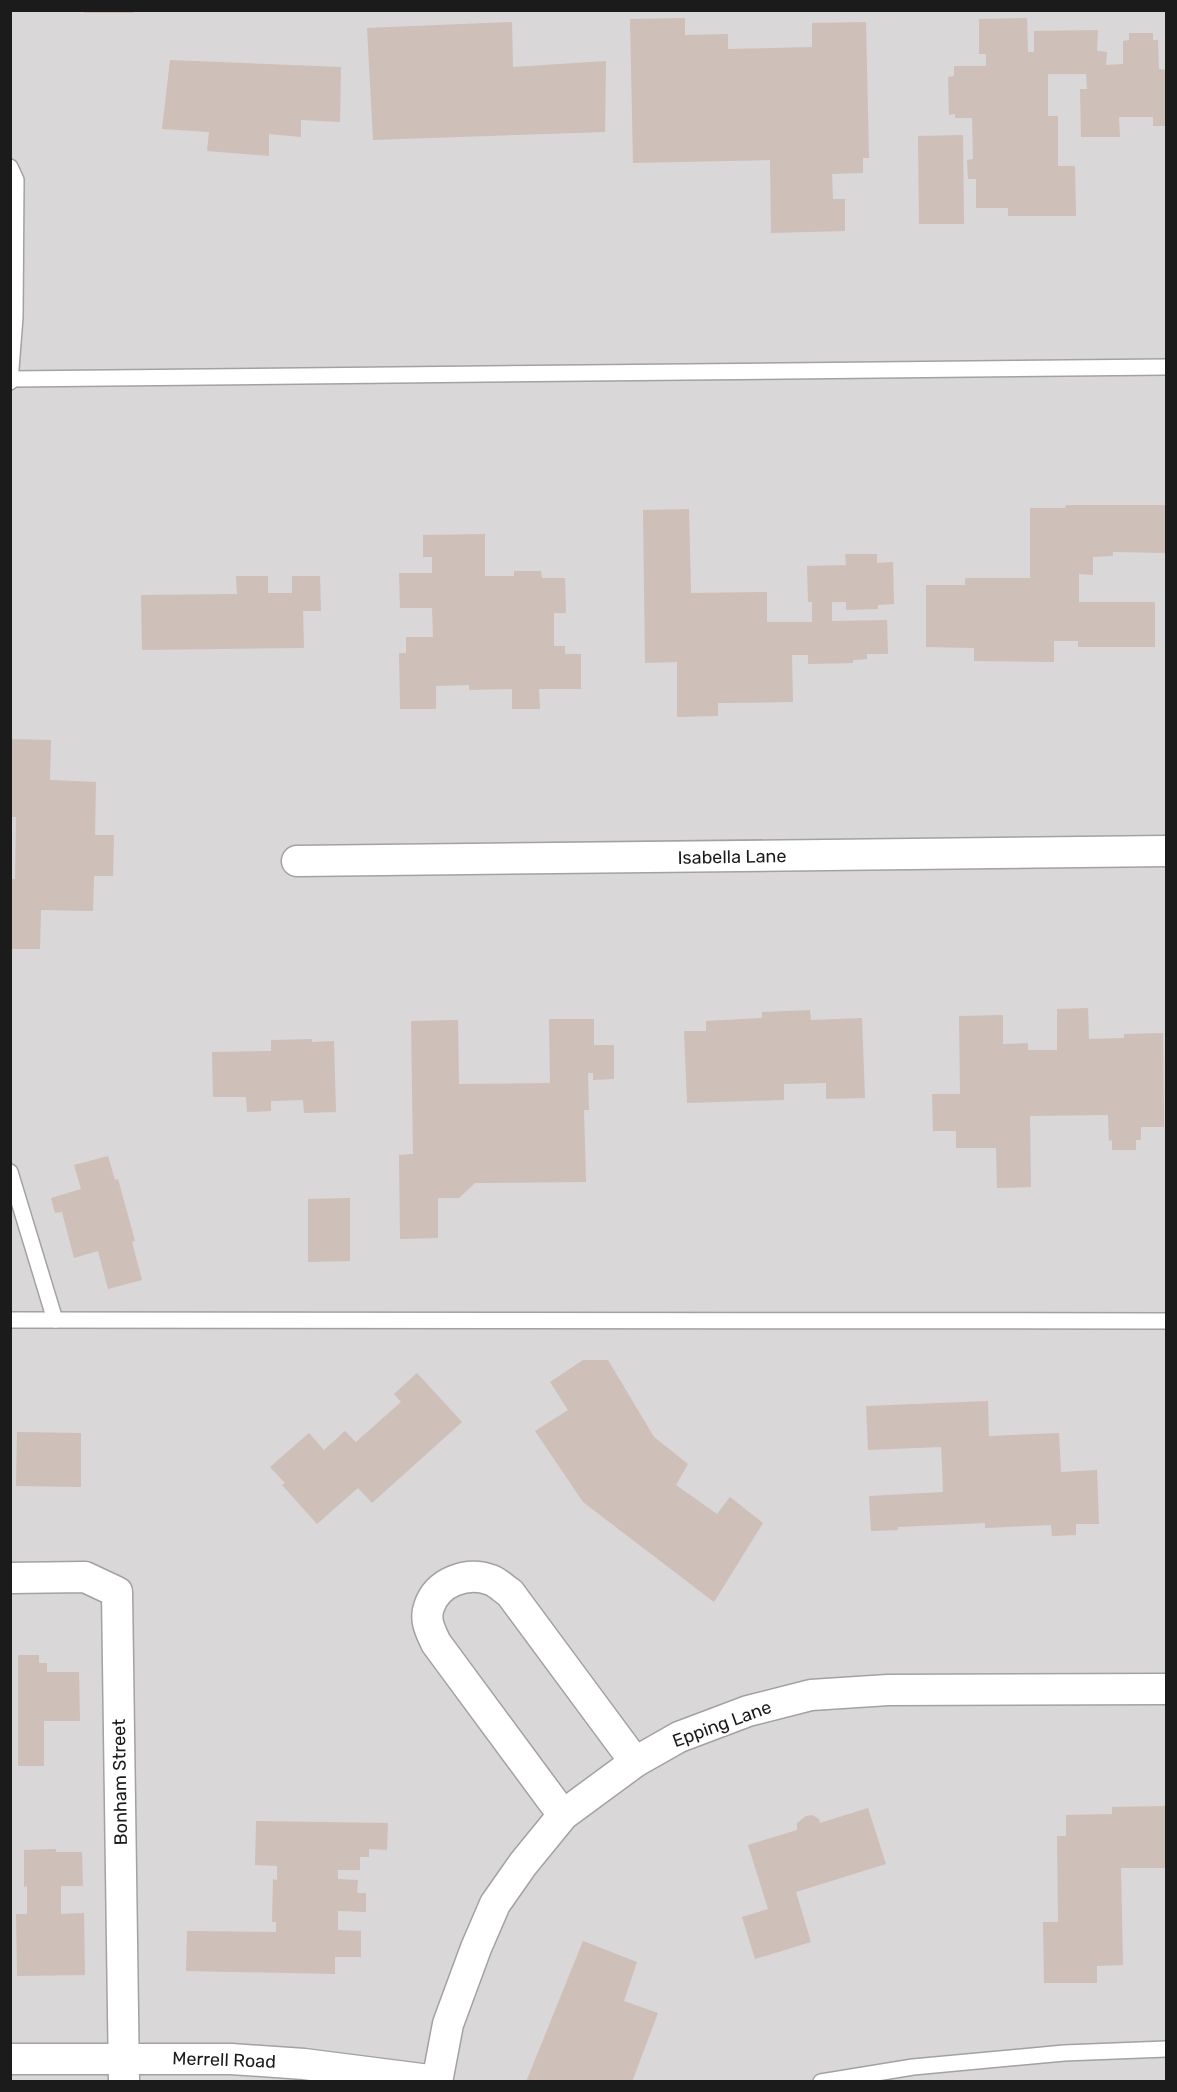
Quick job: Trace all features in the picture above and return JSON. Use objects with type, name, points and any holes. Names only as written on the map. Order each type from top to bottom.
[{"type":"street","name":"Isabella Lane","points":[[297,861],[1167,851]]},
{"type":"street","points":[[563,1815],[436,1643],[428,1625],[428,1608],[436,1594],[449,1582],[468,1576],[492,1580],[510,1593],[635,1762]]},
{"type":"street","name":"Bonham Street","points":[[10,1578],[85,1578],[117,1592],[123,2070]]},
{"type":"street","name":"Epping Lane","points":[[437,2081],[448,2024],[476,1948],[495,1904],[523,1864],[563,1815],[635,1762],[678,1737],[748,1711],[811,1695],[888,1690],[1167,1689]]},
{"type":"street","name":"Merrell Road","points":[[10,2059],[123,2070],[252,2060],[304,2064],[437,2081]]},
{"type":"lane","points":[[10,167],[16,180],[15,317],[11,380],[1167,367]]},
{"type":"lane","points":[[10,1172],[55,1320]]},
{"type":"lane","points":[[10,1320],[1167,1321]]},
{"type":"lane","points":[[821,2082],[913,2067],[1064,2053],[1167,2049]]},
{"type":"shaded area","points":[[11,11],[1166,11],[1166,2081],[11,2081]]},
{"type":"building","points":[[84,10],[134,10],[134,13],[84,13]]},
{"type":"building","points":[[685,18],[685,35],[728,34],[728,49],[812,47],[812,23],[866,22],[869,158],[863,158],[863,173],[832,174],[833,199],[845,199],[845,231],[771,233],[770,160],[633,163],[630,19]]},
{"type":"building","points":[[1027,18],[1028,52],[1034,52],[1034,31],[1098,30],[1097,51],[1107,52],[1106,65],[1123,64],[1123,41],[1129,40],[1129,33],[1153,33],[1153,40],[1158,40],[1159,69],[1166,70],[1166,126],[1153,126],[1153,117],[1119,117],[1120,137],[1081,137],[1080,89],[1087,89],[1086,74],[1048,74],[1048,116],[1058,116],[1058,166],[1075,166],[1076,216],[1008,216],[1008,208],[976,208],[976,179],[968,179],[967,160],[973,159],[972,118],[955,118],[955,114],[949,115],[948,77],[954,76],[954,66],[986,66],[986,54],[979,54],[979,19]]},
{"type":"building","points":[[512,22],[513,67],[606,61],[605,132],[373,140],[367,28]]},
{"type":"building","points":[[170,60],[341,67],[340,122],[301,120],[301,137],[269,134],[269,156],[207,151],[209,132],[162,129]]},
{"type":"building","points":[[963,135],[964,224],[919,224],[918,136]]},
{"type":"building","points":[[1066,505],[1166,505],[1166,553],[1113,552],[1113,556],[1093,557],[1093,575],[1079,574],[1079,602],[1155,602],[1155,647],[1078,647],[1078,641],[1054,641],[1054,662],[974,661],[974,648],[926,647],[926,585],[965,585],[965,578],[1030,578],[1030,508],[1065,508]]},
{"type":"building","points":[[689,509],[691,593],[767,592],[767,622],[812,622],[812,602],[808,602],[807,566],[846,565],[845,554],[877,554],[877,563],[893,562],[894,604],[878,605],[878,609],[846,610],[846,602],[832,602],[832,621],[887,620],[888,654],[867,654],[867,659],[853,660],[853,663],[808,664],[808,655],[792,655],[793,702],[718,703],[718,716],[677,717],[677,662],[645,663],[643,510]]},
{"type":"building","points":[[485,534],[485,576],[514,576],[514,571],[541,571],[542,578],[565,578],[566,613],[554,613],[554,646],[565,646],[565,654],[581,654],[581,689],[539,689],[540,709],[512,709],[512,689],[469,690],[469,685],[436,686],[436,709],[400,709],[399,653],[406,653],[406,637],[433,637],[432,608],[400,608],[399,573],[432,573],[432,557],[423,557],[423,535]]},
{"type":"building","points":[[236,576],[268,576],[268,593],[292,593],[292,576],[320,576],[321,611],[303,611],[304,648],[142,650],[141,595],[237,594]]},
{"type":"building","points":[[10,739],[51,740],[50,780],[96,782],[95,835],[114,835],[113,876],[94,876],[93,911],[41,910],[40,949],[10,949],[10,879],[15,879],[16,817],[10,817]]},
{"type":"building","points":[[1088,1008],[1089,1039],[1124,1038],[1124,1034],[1163,1033],[1164,1127],[1141,1127],[1141,1140],[1136,1140],[1136,1150],[1112,1150],[1112,1140],[1109,1141],[1108,1115],[1030,1116],[1031,1187],[997,1188],[996,1148],[956,1148],[956,1131],[933,1131],[932,1094],[960,1094],[959,1016],[1003,1015],[1003,1044],[1028,1043],[1028,1050],[1057,1050],[1057,1009]]},
{"type":"building","points":[[810,1010],[811,1020],[862,1018],[865,1098],[826,1099],[826,1083],[784,1084],[784,1100],[687,1103],[684,1031],[706,1031],[706,1021],[762,1018],[762,1012]]},
{"type":"building","points":[[549,1019],[594,1019],[594,1045],[614,1045],[614,1079],[593,1080],[593,1073],[588,1073],[589,1110],[584,1110],[586,1182],[475,1183],[459,1198],[438,1198],[438,1238],[400,1239],[399,1155],[413,1154],[411,1021],[458,1020],[459,1084],[550,1083]]},
{"type":"building","points":[[312,1039],[312,1042],[334,1041],[336,1112],[304,1113],[303,1100],[271,1101],[271,1111],[247,1112],[246,1097],[213,1097],[212,1052],[271,1051],[271,1040]]},
{"type":"building","points":[[108,1156],[115,1180],[118,1179],[135,1241],[132,1242],[142,1280],[108,1289],[98,1251],[74,1258],[62,1212],[55,1213],[51,1198],[81,1189],[74,1165]]},
{"type":"building","points":[[350,1198],[350,1261],[308,1262],[308,1199]]},
{"type":"building","points":[[583,1360],[608,1360],[654,1437],[688,1464],[676,1485],[717,1514],[730,1497],[763,1523],[714,1602],[583,1502],[535,1431],[568,1410],[550,1382]]},
{"type":"building","points":[[417,1373],[462,1422],[372,1503],[358,1488],[317,1524],[282,1485],[285,1483],[270,1467],[309,1433],[324,1450],[345,1431],[356,1442],[401,1402],[394,1394]]},
{"type":"building","points":[[988,1401],[989,1436],[1059,1433],[1061,1472],[1097,1470],[1099,1524],[1076,1524],[1076,1535],[1052,1536],[1051,1525],[985,1528],[985,1523],[898,1527],[898,1530],[871,1531],[869,1496],[943,1492],[942,1464],[941,1447],[868,1450],[866,1406]]},
{"type":"building","points":[[17,1432],[81,1433],[81,1487],[16,1486]]},
{"type":"building","points":[[18,1655],[39,1655],[39,1663],[47,1663],[47,1672],[79,1672],[80,1721],[44,1721],[44,1766],[18,1766]]},
{"type":"building","points":[[1166,1806],[1166,1868],[1121,1868],[1123,1965],[1097,1966],[1097,1983],[1044,1983],[1043,1922],[1058,1922],[1057,1836],[1066,1836],[1066,1815],[1112,1814],[1112,1807]]},
{"type":"building","points":[[868,1808],[886,1864],[796,1892],[811,1942],[755,1959],[742,1917],[768,1909],[748,1845],[797,1830],[797,1823],[806,1816],[812,1815],[819,1819],[820,1823]]},
{"type":"building","points":[[256,1821],[388,1823],[387,1850],[369,1849],[369,1857],[360,1857],[360,1870],[338,1870],[338,1879],[358,1880],[357,1893],[366,1893],[366,1912],[338,1911],[338,1930],[361,1931],[361,1957],[335,1957],[335,1974],[186,1971],[187,1931],[276,1932],[276,1922],[272,1922],[273,1879],[277,1880],[277,1866],[255,1865]]},
{"type":"building","points":[[56,1849],[56,1852],[82,1852],[83,1886],[61,1886],[61,1914],[84,1913],[85,1975],[17,1976],[16,1914],[27,1914],[24,1850]]},
{"type":"building","points":[[583,1941],[637,1962],[624,2001],[658,2013],[632,2082],[526,2082]]}]
